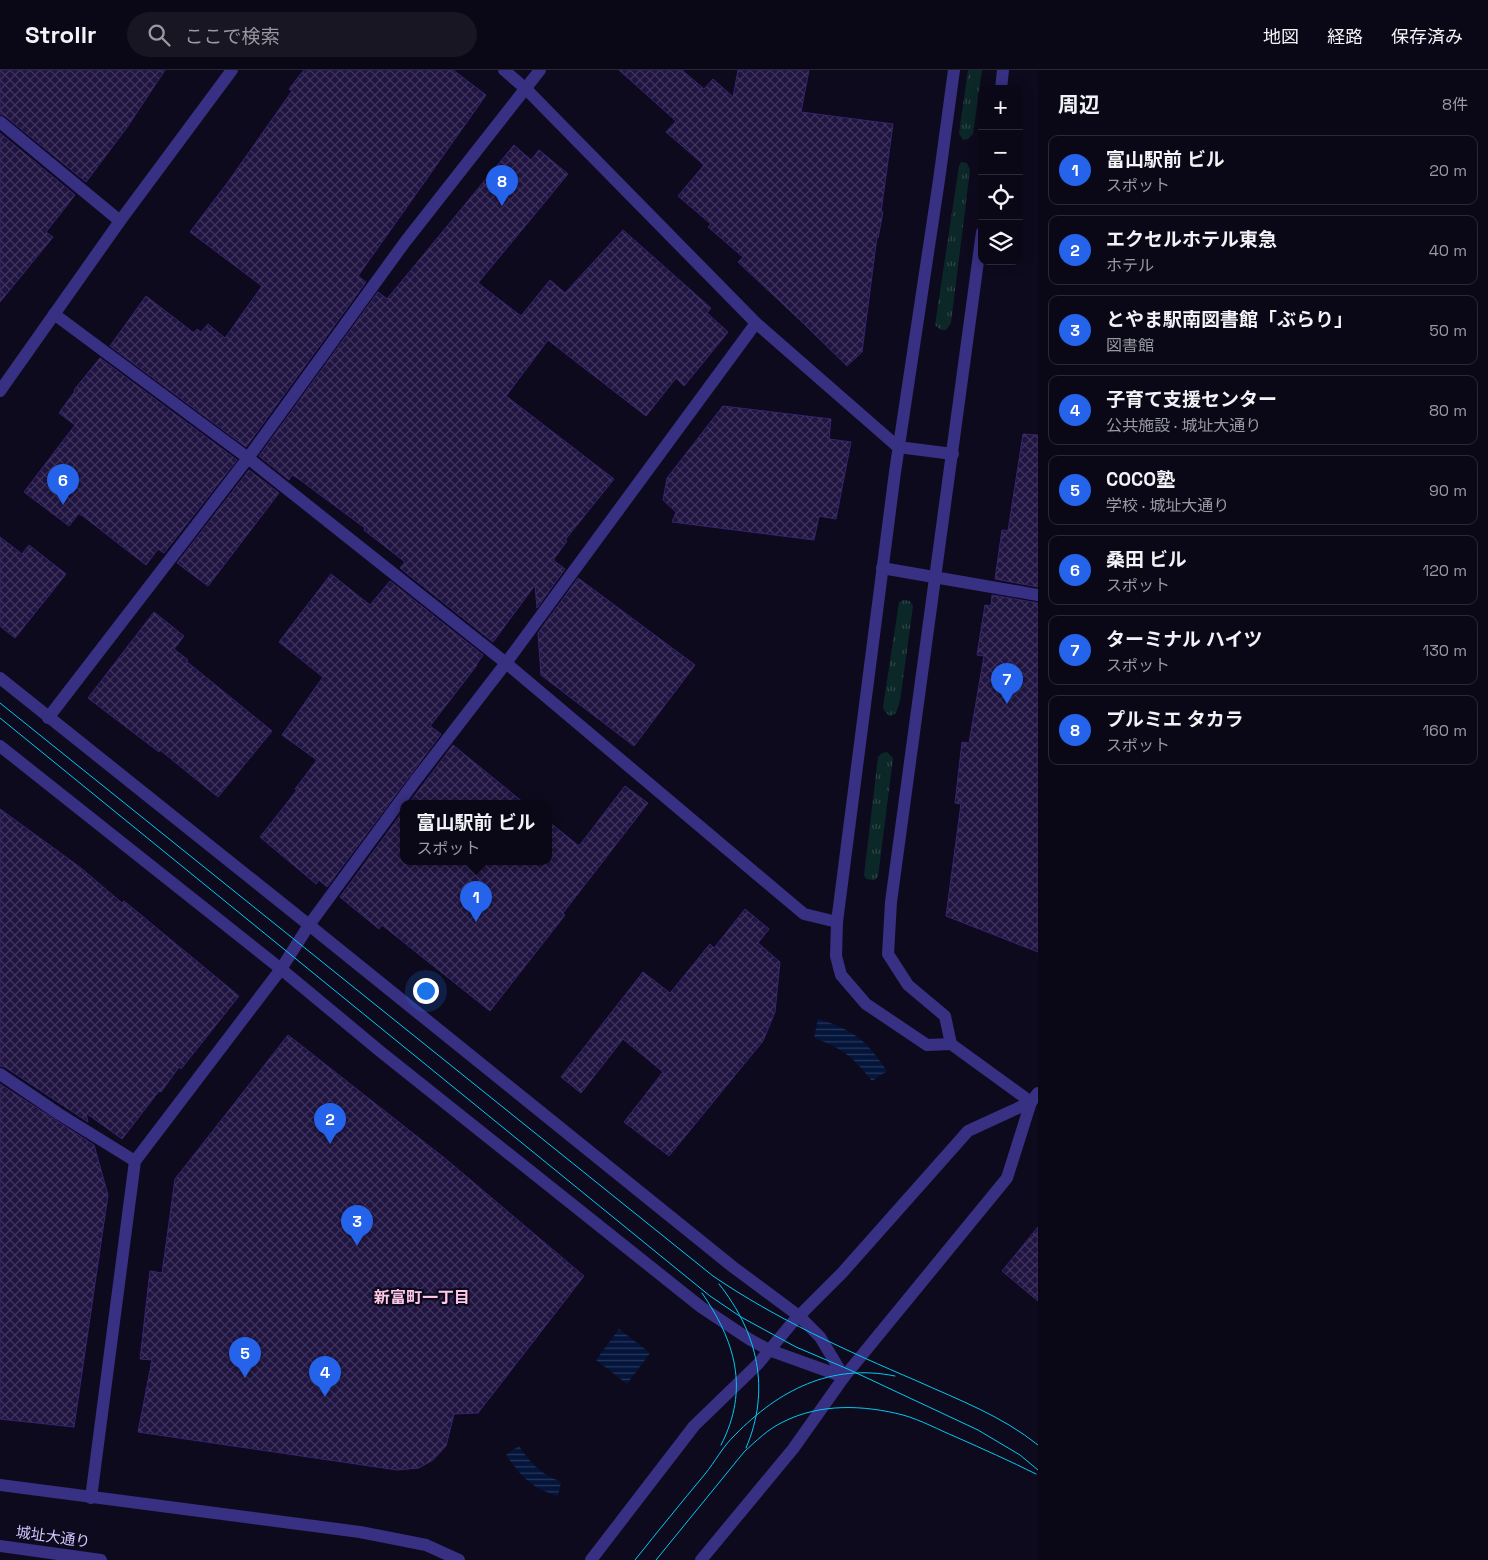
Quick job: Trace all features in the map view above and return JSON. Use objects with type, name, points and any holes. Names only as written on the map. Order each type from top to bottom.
[{"type":"street","points":[[0,391],[120,220],[232,70]]},
{"type":"street","points":[[504,70],[526,89],[756,323],[898,446],[953,454]]},
{"type":"street","points":[[48,718],[248,458],[405,242],[540,70]]},
{"type":"street","points":[[954,70],[898,446],[837,922],[836,956],[842,975],[866,1004],[927,1045],[951,1044],[1034,1097]]},
{"type":"street","points":[[1001,85],[1003,70]]},
{"type":"street","points":[[0,122],[120,220]]},
{"type":"street","points":[[951,1044],[944,1016],[908,985],[888,954],[891,902],[978,263]]},
{"type":"street","points":[[54,314],[248,458],[506,663],[804,914],[837,922]]},
{"type":"street","points":[[401,800],[506,663],[756,323]]},
{"type":"street","points":[[882,568],[1038,595]]},
{"type":"street","points":[[0,678],[725,1260],[799,1316],[820,1337],[844,1377]]},
{"type":"street","points":[[0,746],[701,1307],[769,1350],[844,1377]]},
{"type":"street","points":[[91,1498],[135,1161],[281,969],[309,925],[400,801]]},
{"type":"street","points":[[0,1074],[59,1114],[135,1161]]},
{"type":"street","points":[[591,1560],[694,1426],[758,1364],[799,1316],[842,1273],[968,1131],[1034,1097]]},
{"type":"street","points":[[701,1560],[793,1449],[844,1377],[1007,1178],[1034,1097]]},
{"type":"street","points":[[0,1485],[360,1532],[426,1545],[459,1560]]},
{"type":"street","name":"城址大通り","points":[[0,1546],[101,1560]]},
{"type":"green space","points":[[968,70],[982,70],[980,85],[978,85],[973,134],[968,139],[963,140],[959,133]]},
{"type":"green space","points":[[961,162],[967,163],[970,170],[951,323],[946,330],[941,330],[935,325]]},
{"type":"green space","points":[[904,600],[910,601],[913,606],[900,701],[896,713],[890,716],[883,707],[899,602]]},
{"type":"green space","points":[[887,752],[893,758],[878,877],[874,880],[866,879],[864,875],[878,757],[882,753]]},
{"type":"water","points":[[818,1019],[841,1027],[858,1038],[872,1051],[887,1071],[872,1081],[841,1050],[814,1038]]},
{"type":"water","points":[[619,1329],[650,1353],[627,1384],[596,1360]]},
{"type":"water","points":[[519,1446],[537,1468],[561,1482],[558,1496],[541,1489],[522,1476],[506,1455]]},
{"type":"building","points":[[0,70],[165,70],[128,126],[86,182],[5,116],[0,114]]},
{"type":"building","points":[[304,70],[453,70],[486,95],[358,276],[366,282],[246,447],[110,346],[146,296],[194,333],[197,329],[201,332],[208,324],[225,338],[262,286],[190,232],[228,182],[292,91],[289,89]]},
{"type":"building","points":[[619,70],[682,70],[704,89],[713,79],[733,97],[738,70],[809,70],[801,112],[893,124],[881,212],[883,212],[877,237],[862,352],[847,366],[738,262],[743,257],[708,227],[711,224],[678,196],[704,165],[666,132],[676,121]]},
{"type":"building","points":[[0,133],[75,195],[46,232],[53,237],[0,302]]},
{"type":"building","points":[[514,145],[531,160],[539,150],[568,174],[478,283],[521,316],[550,280],[565,293],[623,230],[711,308],[707,313],[728,332],[684,386],[676,378],[646,416],[548,340],[506,396],[614,479],[565,540],[567,541],[553,560],[565,569],[537,608],[535,585],[493,642],[400,568],[405,562],[364,530],[365,528],[296,477],[292,475],[289,480],[259,456],[378,292],[387,299]]},
{"type":"building","points":[[100,358],[237,460],[164,553],[158,549],[146,565],[79,513],[69,526],[24,492],[75,425],[59,413],[74,390]]},
{"type":"building","points":[[723,406],[831,419],[829,439],[851,442],[836,519],[819,516],[814,540],[672,522],[676,512],[663,500],[667,478]]},
{"type":"building","points":[[1023,434],[1038,435],[1038,587],[995,579],[1002,530],[1008,531]]},
{"type":"building","points":[[249,470],[279,493],[208,586],[177,563]]},
{"type":"building","points":[[0,537],[22,554],[29,545],[66,574],[15,638],[0,626]]},
{"type":"building","points":[[331,574],[370,605],[390,581],[483,655],[430,726],[441,734],[327,887],[319,880],[316,884],[260,837],[297,790],[295,789],[317,760],[282,735],[323,677],[279,642]]},
{"type":"building","points":[[578,578],[695,665],[634,746],[541,675],[538,633]]},
{"type":"building","points":[[992,595],[1038,603],[1038,952],[946,916],[961,804],[955,803],[962,742],[969,743],[984,656],[977,655],[985,605],[991,606]]},
{"type":"building","points":[[154,612],[184,636],[174,649],[188,660],[186,661],[272,731],[218,797],[160,750],[159,752],[88,698]]},
{"type":"building","points":[[453,745],[520,800],[411,800]]},
{"type":"building","points":[[625,786],[648,803],[563,913],[565,915],[490,1011],[382,925],[379,929],[340,897],[400,815],[400,865],[552,865],[552,824],[579,846]]},
{"type":"building","points":[[0,809],[81,868],[122,903],[124,901],[239,996],[181,1069],[179,1067],[161,1092],[159,1091],[122,1139],[86,1113],[88,1122],[5,1067],[0,1066]]},
{"type":"building","points":[[745,909],[769,929],[758,943],[780,962],[775,1012],[763,1041],[669,1156],[624,1122],[663,1072],[623,1039],[581,1093],[561,1077],[643,972],[670,993],[710,944],[714,948]]},
{"type":"building","points":[[288,1035],[447,1160],[584,1276],[478,1413],[454,1414],[446,1446],[433,1460],[419,1468],[397,1470],[138,1432],[152,1360],[140,1359],[150,1271],[162,1273],[175,1179]]},
{"type":"building","points":[[0,1084],[94,1145],[108,1195],[74,1427],[0,1419]]},
{"type":"building","points":[[1038,1227],[1038,1301],[1002,1271]]},
{"type":"tram line","points":[[0,703],[713,1276],[737,1292],[838,1346],[980,1409],[1010,1425],[1038,1445]]},
{"type":"tram line","points":[[0,718],[710,1296],[741,1317],[796,1347],[978,1430],[1020,1455],[1038,1470]]},
{"type":"tram line","points":[[719,1284],[743,1322],[751,1342],[756,1363],[759,1384],[758,1405],[754,1426],[746,1448]]},
{"type":"tram line","points":[[702,1293],[723,1329],[735,1366],[735,1404],[730,1424],[721,1445]]},
{"type":"tram line","points":[[635,1560],[731,1439],[770,1405],[788,1393],[828,1377],[849,1373],[895,1376]]},
{"type":"tram line","points":[[656,1560],[744,1452],[778,1425],[812,1411],[858,1408],[903,1415],[930,1425],[1036,1474]]},
{"type":"place","name":"プルミエ タカラ","points":[[502,206]]},
{"type":"place","name":"桑田 ビル","points":[[63,505]]},
{"type":"place","name":"ターミナル ハイツ","points":[[1007,704]]},
{"type":"place","name":"富山駅前 ビル","points":[[476,922]]},
{"type":"place","name":"エクセルホテル東急","points":[[330,1144]]},
{"type":"place","name":"とやま駅南図書館「ぶらり」","points":[[357,1246]]},
{"type":"place","name":"COCO塾","points":[[245,1378]]},
{"type":"place","name":"子育て支援センター","points":[[325,1397]]},
{"type":"district","name":"新富町一丁目","points":[[422,1297]]}]
